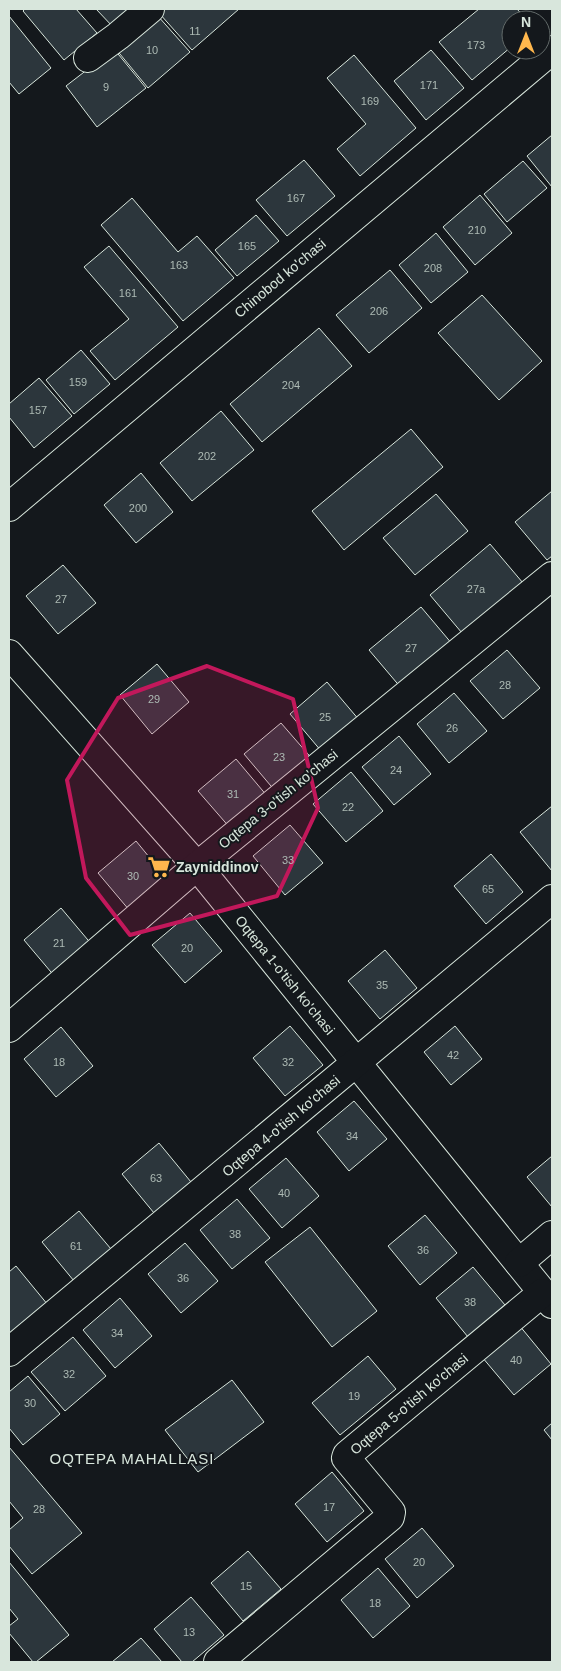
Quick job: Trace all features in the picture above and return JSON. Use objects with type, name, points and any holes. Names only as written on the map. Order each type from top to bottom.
[{"type":"street","points":[[88,58],[150,9]]},
{"type":"street","name":"Chinobod ko'chasi","points":[[9,507],[552,50]]},
{"type":"street","name":"Oqtepa 3-o'tish ko'chasi","points":[[9,1028],[197,866],[552,576]]},
{"type":"street","name":"Oqtepa 1-o'tish ko'chasi","points":[[9,654],[197,866],[547,1299]]},
{"type":"street","name":"Oqtepa 4-o'tish ko'chasi","points":[[9,1352],[552,899]]},
{"type":"street","points":[[519,1263],[552,1235]]},
{"type":"street","name":"Oqtepa 5-o'tish ko'chasi","points":[[218,1662],[390,1517],[391,1512],[346,1458],[347,1455],[547,1299]]},
{"type":"highlighted area","points":[[207,666],[293,699],[318,808],[277,896],[130,935],[86,878],[67,780],[118,698]]},
{"type":"building","points":[[25,9],[76,9],[97,33],[64,60],[23,11]]},
{"type":"building","points":[[96,9],[137,9],[114,28]]},
{"type":"building","points":[[164,9],[239,9],[192,50],[159,13]]},
{"type":"building","points":[[479,9],[518,10],[501,10],[501,55],[472,80],[439,42]]},
{"type":"building","points":[[157,15],[190,52],[148,88],[115,48]]},
{"type":"building","points":[[9,16],[51,68],[19,94],[9,82]]},
{"type":"building","points":[[114,49],[146,88],[97,127],[66,86]]},
{"type":"building","points":[[431,50],[464,88],[426,120],[394,81]]},
{"type":"building","points":[[354,55],[416,128],[360,176],[337,149],[366,124],[327,78]]},
{"type":"building","points":[[552,135],[552,187],[527,156]]},
{"type":"building","points":[[304,160],[335,196],[287,236],[256,200]]},
{"type":"building","points":[[523,161],[547,188],[507,222],[484,194]]},
{"type":"building","points":[[480,195],[512,233],[475,265],[443,227]]},
{"type":"building","points":[[132,198],[178,252],[197,236],[234,278],[183,321],[101,225]]},
{"type":"building","points":[[256,215],[279,241],[237,276],[215,250]]},
{"type":"building","points":[[436,233],[468,272],[431,303],[399,265]]},
{"type":"building","points":[[109,246],[178,327],[115,380],[90,351],[129,319],[84,267]]},
{"type":"building","points":[[390,270],[422,308],[369,353],[336,315]]},
{"type":"building","points":[[482,295],[542,361],[499,400],[438,333]]},
{"type":"building","points":[[319,328],[352,366],[262,442],[230,404]]},
{"type":"building","points":[[81,350],[110,384],[74,414],[46,380]]},
{"type":"building","points":[[39,378],[72,416],[34,448],[9,417],[9,404]]},
{"type":"building","points":[[221,411],[254,450],[192,501],[160,463]]},
{"type":"building","points":[[411,429],[443,467],[344,550],[312,511]]},
{"type":"building","points":[[141,473],[173,512],[136,543],[104,505]]},
{"type":"building","points":[[552,491],[552,556],[547,560],[515,522]]},
{"type":"building","points":[[436,494],[468,531],[415,575],[383,538]]},
{"type":"building","points":[[490,544],[523,583],[462,633],[430,595]]},
{"type":"building","points":[[63,565],[96,603],[58,634],[26,596]]},
{"type":"building","points":[[421,607],[453,645],[402,689],[369,650]]},
{"type":"building","points":[[507,650],[540,688],[503,719],[470,681]]},
{"type":"building","points":[[157,664],[189,702],[152,734],[120,695]]},
{"type":"building","points":[[327,682],[360,721],[322,752],[290,714]]},
{"type":"building","points":[[454,693],[487,731],[449,763],[417,724]]},
{"type":"building","points":[[281,723],[314,761],[276,792],[244,754]]},
{"type":"building","points":[[399,736],[431,774],[394,805],[362,767]]},
{"type":"building","points":[[236,759],[268,797],[231,829],[198,791]]},
{"type":"building","points":[[351,772],[383,811],[346,842],[313,804]]},
{"type":"building","points":[[552,806],[552,871],[520,832]]},
{"type":"building","points":[[290,825],[323,863],[285,895],[253,856]]},
{"type":"building","points":[[136,841],[168,880],[130,911],[98,873]]},
{"type":"building","points":[[491,854],[523,892],[486,924],[454,886]]},
{"type":"building","points":[[61,908],[93,946],[56,978],[24,940]]},
{"type":"building","points":[[190,913],[222,951],[185,983],[152,945]]},
{"type":"building","points":[[385,950],[417,988],[380,1019],[348,981]]},
{"type":"building","points":[[290,1026],[323,1065],[285,1096],[253,1058]]},
{"type":"building","points":[[455,1026],[482,1059],[451,1085],[424,1052]]},
{"type":"building","points":[[61,1027],[93,1066],[56,1097],[24,1059]]},
{"type":"building","points":[[354,1101],[387,1139],[349,1171],[317,1132]]},
{"type":"building","points":[[159,1143],[191,1182],[154,1213],[122,1174]]},
{"type":"building","points":[[552,1156],[552,1207],[527,1177]]},
{"type":"building","points":[[286,1158],[319,1196],[282,1228],[249,1189]]},
{"type":"building","points":[[237,1199],[270,1238],[232,1269],[200,1230]]},
{"type":"building","points":[[79,1211],[111,1249],[74,1281],[42,1242]]},
{"type":"building","points":[[425,1215],[457,1253],[420,1285],[388,1246]]},
{"type":"building","points":[[310,1227],[377,1311],[332,1347],[265,1262]]},
{"type":"building","points":[[185,1243],[218,1281],[181,1313],[148,1274]]},
{"type":"building","points":[[16,1266],[48,1305],[11,1336],[9,1333],[9,1272]]},
{"type":"building","points":[[473,1267],[505,1305],[468,1337],[436,1298]]},
{"type":"building","points":[[120,1298],[152,1336],[115,1368],[83,1330]]},
{"type":"building","points":[[519,1325],[551,1364],[514,1395],[482,1357]]},
{"type":"building","points":[[73,1337],[106,1376],[65,1411],[31,1372]]},
{"type":"building","points":[[368,1356],[396,1389],[340,1435],[312,1403]]},
{"type":"building","points":[[28,1376],[60,1414],[23,1445],[9,1428],[9,1392]]},
{"type":"building","points":[[232,1380],[264,1422],[198,1472],[165,1430]]},
{"type":"building","points":[[552,1423],[552,1440],[544,1430]]},
{"type":"building","points":[[9,1447],[82,1533],[32,1574],[9,1546],[9,1530],[23,1518],[9,1501]]},
{"type":"building","points":[[332,1472],[364,1511],[327,1542],[295,1504]]},
{"type":"building","points":[[422,1528],[454,1566],[417,1598],[385,1559]]},
{"type":"building","points":[[248,1551],[281,1589],[243,1621],[211,1583]]},
{"type":"building","points":[[9,1562],[69,1635],[36,1662],[33,1662],[9,1633],[9,1626],[18,1619],[9,1608]]},
{"type":"building","points":[[378,1568],[410,1606],[373,1638],[341,1600]]},
{"type":"building","points":[[191,1597],[224,1635],[192,1662],[182,1662],[154,1629]]},
{"type":"building","points":[[141,1638],[162,1662],[112,1662]]},
{"type":"place","name":"Zayniddinov","points":[[159,867]]},
{"type":"district","name":"OQTEPA MAHALLASI","points":[[132,1459]]}]
